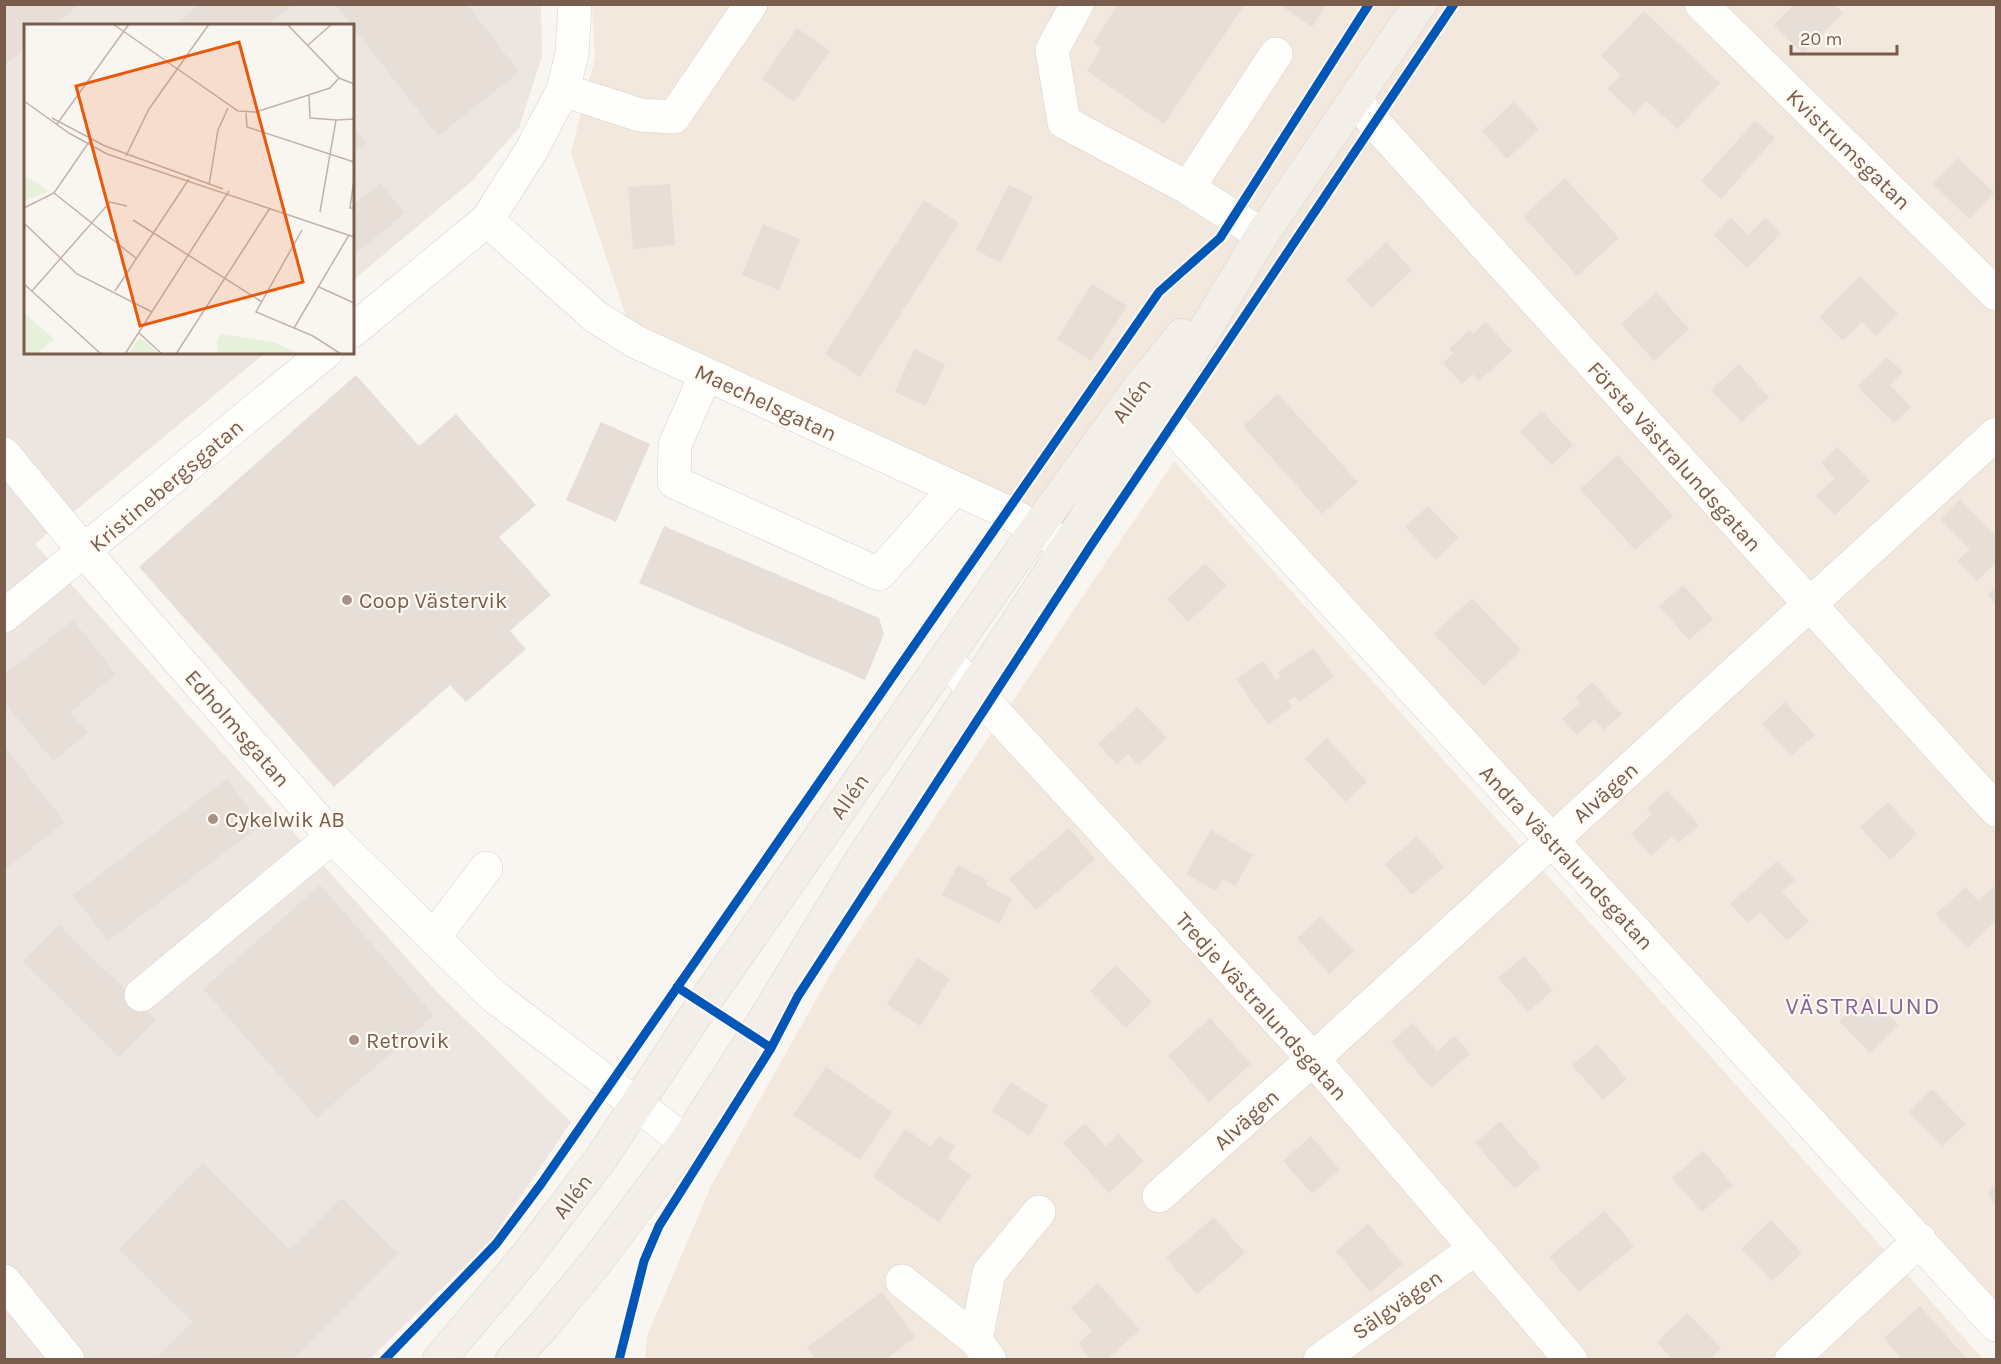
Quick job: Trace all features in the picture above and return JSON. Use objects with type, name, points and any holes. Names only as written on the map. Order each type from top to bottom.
[{"type":"main road","name":"Allén","points":[[444,1358],[600,1160],[703,1004],[1036,528],[1148,398],[1420,4]]},
{"type":"main road","name":"Allén","points":[[512,1359],[596,1262],[686,1142],[971,689],[1069,547],[1148,398]]},
{"type":"street","points":[[354,329],[487,220],[531,151],[563,90],[572,54],[575,4]]},
{"type":"street","points":[[563,90],[640,115],[674,117],[751,4]]},
{"type":"street","points":[[1077,4],[1052,50],[1064,123],[1188,188],[1262,236]]},
{"type":"street","name":"Kvistrumsgatan","points":[[1701,4],[1996,294]]},
{"type":"street","points":[[1188,188],[1276,54]]},
{"type":"street","name":"Första Västralundsgatan","points":[[1355,101],[1996,810]]},
{"type":"street","name":"Maechelsgatan","points":[[487,220],[596,317],[636,342],[955,488],[1069,547]]},
{"type":"street","name":"Kristinebergsgatan","points":[[4,616],[85,552],[324,354]]},
{"type":"street","points":[[706,374],[675,445],[674,482],[879,574],[955,488]]},
{"type":"street","name":"Andra Västralundsgatan","points":[[1148,398],[1996,1325]]},
{"type":"street","name":"Alvägen","points":[[1159,1196],[1313,1059],[1996,434]]},
{"type":"street","name":"Edholmsgatan","points":[[4,454],[85,552],[333,837],[491,994],[686,1142]]},
{"type":"street","name":"Tredje Västralundsgatan","points":[[946,659],[971,689],[1313,1059],[1571,1359]]},
{"type":"street","points":[[141,995],[333,837]]},
{"type":"street","points":[[434,937],[486,868]]},
{"type":"street","points":[[983,1350],[989,1273],[1039,1212]]},
{"type":"street","points":[[1791,1359],[1920,1240]]},
{"type":"street","name":"Sälgvägen","points":[[1320,1359],[1475,1249]]},
{"type":"street","points":[[4,1281],[68,1359]]},
{"type":"street","points":[[902,1281],[983,1350]]},
{"type":"shaded area","points":[[5,5],[541,5],[542,56],[519,128],[473,180],[354,279],[354,24],[24,24],[24,354],[264,354],[35,544],[437,992],[571,1122],[492,1239],[370,1359],[5,1360]]},
{"type":"shaded area","points":[[592,5],[1996,5],[1996,1327],[1172,424],[1092,544],[1069,547],[706,374],[626,316],[571,153],[595,58]]},
{"type":"shaded area","points":[[1174,461],[1983,1359],[645,1360],[647,1336],[711,1186],[835,966]]},
{"type":"building","points":[[4,4],[79,4],[55,24],[24,24],[24,50],[4,65]]},
{"type":"building","points":[[200,4],[293,4],[271,22],[272,24],[175,24]]},
{"type":"building","points":[[335,4],[467,4],[519,72],[438,136],[354,28],[354,24],[351,24]]},
{"type":"building","points":[[1118,4],[1245,4],[1164,124],[1087,71],[1101,48],[1094,42]]},
{"type":"building","points":[[1279,4],[1327,4],[1312,27]]},
{"type":"building","points":[[1795,4],[1834,4],[1843,13],[1803,54],[1774,25]]},
{"type":"building","points":[[1644,11],[1720,83],[1677,129],[1647,101],[1634,114],[1608,89],[1621,75],[1601,56]]},
{"type":"building","points":[[797,28],[830,51],[794,102],[762,79]]},
{"type":"building","points":[[1514,102],[1539,129],[1507,159],[1482,131]]},
{"type":"building","points":[[1755,121],[1775,138],[1721,199],[1701,181]]},
{"type":"building","points":[[354,128],[366,143],[354,152]]},
{"type":"building","points":[[1958,158],[1994,193],[1969,219],[1933,184]]},
{"type":"building","points":[[1565,178],[1619,238],[1577,276],[1523,216]]},
{"type":"building","points":[[380,183],[405,213],[354,255],[354,204]]},
{"type":"building","points":[[670,184],[675,245],[633,249],[628,187]]},
{"type":"building","points":[[1009,185],[1033,197],[1001,263],[976,250]]},
{"type":"building","points":[[924,200],[959,223],[860,377],[825,354]]},
{"type":"building","points":[[1731,218],[1748,235],[1766,218],[1781,234],[1747,268],[1714,235]]},
{"type":"building","points":[[763,224],[800,239],[779,290],[742,275]]},
{"type":"building","points":[[1386,242],[1412,270],[1372,308],[1346,280]]},
{"type":"building","points":[[1860,276],[1898,314],[1876,336],[1862,322],[1843,341],[1819,317]]},
{"type":"building","points":[[1092,284],[1127,306],[1091,361],[1057,339]]},
{"type":"building","points":[[1656,292],[1689,329],[1654,361],[1621,324]]},
{"type":"building","points":[[1486,322],[1512,351],[1479,381],[1473,374],[1462,384],[1443,363],[1453,353],[1449,349],[1470,330],[1473,334]]},
{"type":"building","points":[[914,349],[945,364],[926,406],[895,392]]},
{"type":"building","points":[[1887,357],[1903,372],[1890,385],[1911,407],[1894,423],[1857,386]]},
{"type":"building","points":[[1739,364],[1769,397],[1742,422],[1711,390]]},
{"type":"building","points":[[356,375],[419,446],[456,414],[536,505],[499,537],[551,595],[510,631],[526,649],[466,702],[450,685],[334,787],[139,567]]},
{"type":"building","points":[[1278,394],[1358,482],[1322,514],[1243,426]]},
{"type":"building","points":[[1542,411],[1573,445],[1552,465],[1520,432]]},
{"type":"building","points":[[601,422],[650,444],[616,522],[566,500]]},
{"type":"building","points":[[1837,447],[1870,481],[1835,515],[1816,496],[1835,478],[1821,463]]},
{"type":"building","points":[[1618,455],[1673,516],[1635,550],[1580,489]]},
{"type":"building","points":[[1960,499],[1996,536],[1996,562],[1977,581],[1957,561],[1970,549],[1940,519]]},
{"type":"building","points":[[1428,506],[1459,538],[1436,560],[1405,527]]},
{"type":"building","points":[[664,526],[879,618],[884,634],[865,680],[639,583]]},
{"type":"building","points":[[1205,563],[1227,586],[1188,622],[1167,599]]},
{"type":"building","points":[[1683,585],[1713,619],[1689,640],[1659,606]]},
{"type":"building","points":[[1996,586],[1996,605],[1988,595]]},
{"type":"building","points":[[1472,598],[1521,650],[1484,686],[1434,634]]},
{"type":"building","points":[[73,620],[116,674],[70,712],[88,733],[53,761],[4,702],[4,675]]},
{"type":"building","points":[[1313,648],[1334,677],[1299,702],[1295,696],[1288,701],[1292,707],[1268,725],[1236,679],[1263,661],[1276,680],[1281,677],[1278,673]]},
{"type":"building","points":[[1592,682],[1622,714],[1604,730],[1594,719],[1577,735],[1562,719],[1580,703],[1575,698]]},
{"type":"building","points":[[1785,702],[1815,735],[1791,756],[1762,724]]},
{"type":"building","points":[[1137,707],[1167,738],[1138,765],[1128,754],[1117,765],[1098,744]]},
{"type":"building","points":[[1327,738],[1367,782],[1346,802],[1305,759]]},
{"type":"building","points":[[4,746],[65,822],[4,870]]},
{"type":"building","points":[[227,779],[261,825],[108,941],[73,895]]},
{"type":"building","points":[[1667,790],[1699,825],[1679,842],[1673,836],[1651,856],[1631,834],[1652,814],[1647,809]]},
{"type":"building","points":[[1888,802],[1917,834],[1890,860],[1860,827]]},
{"type":"building","points":[[1069,828],[1095,859],[1036,910],[1009,879]]},
{"type":"building","points":[[1211,830],[1253,855],[1235,886],[1223,879],[1216,891],[1186,874]]},
{"type":"building","points":[[1417,836],[1444,867],[1412,895],[1385,864]]},
{"type":"building","points":[[1777,861],[1795,880],[1782,892],[1809,921],[1787,941],[1760,912],[1748,923],[1730,904]]},
{"type":"building","points":[[958,865],[988,881],[986,885],[1012,899],[999,924],[942,895]]},
{"type":"building","points":[[320,885],[434,1015],[317,1118],[203,989]]},
{"type":"building","points":[[1966,887],[1978,901],[1993,887],[1996,891],[1996,921],[1967,948],[1936,914]]},
{"type":"building","points":[[1321,916],[1354,951],[1329,974],[1297,938]]},
{"type":"building","points":[[59,925],[156,1020],[119,1057],[23,962]]},
{"type":"building","points":[[1524,956],[1553,990],[1528,1012],[1498,978]]},
{"type":"building","points":[[917,958],[950,979],[920,1026],[887,1004]]},
{"type":"building","points":[[1116,965],[1152,1002],[1126,1028],[1090,991]]},
{"type":"building","points":[[1868,993],[1898,1025],[1870,1053],[1839,1021]]},
{"type":"building","points":[[1210,1018],[1251,1064],[1209,1102],[1168,1056]]},
{"type":"building","points":[[1413,1023],[1437,1051],[1455,1036],[1470,1054],[1431,1088],[1391,1042]]},
{"type":"building","points":[[1597,1044],[1627,1079],[1603,1100],[1572,1065]]},
{"type":"building","points":[[826,1067],[892,1112],[860,1160],[793,1115]]},
{"type":"building","points":[[1011,1082],[1048,1106],[1029,1136],[992,1111]]},
{"type":"building","points":[[1932,1089],[1966,1124],[1942,1146],[1909,1112]]},
{"type":"building","points":[[1500,1121],[1540,1167],[1515,1189],[1475,1143]]},
{"type":"building","points":[[1085,1123],[1105,1146],[1119,1134],[1143,1161],[1109,1193],[1063,1143]]},
{"type":"building","points":[[905,1129],[931,1147],[939,1136],[955,1146],[947,1158],[971,1175],[939,1222],[873,1177]]},
{"type":"building","points":[[1311,1136],[1340,1170],[1312,1194],[1283,1161]]},
{"type":"building","points":[[1703,1151],[1733,1185],[1702,1212],[1672,1178]]},
{"type":"building","points":[[203,1163],[290,1250],[341,1198],[398,1253],[293,1360],[157,1357],[193,1322],[119,1249]]},
{"type":"building","points":[[1996,1185],[1996,1205],[1987,1194]]},
{"type":"building","points":[[1605,1211],[1634,1246],[1579,1292],[1549,1257]]},
{"type":"building","points":[[1214,1217],[1245,1253],[1197,1294],[1166,1258]]},
{"type":"building","points":[[1771,1220],[1802,1253],[1772,1281],[1741,1249]]},
{"type":"building","points":[[1368,1224],[1403,1264],[1370,1292],[1336,1251]]},
{"type":"building","points":[[1098,1283],[1140,1330],[1106,1360],[1091,1360],[1078,1344],[1092,1331],[1071,1308]]},
{"type":"building","points":[[882,1292],[915,1337],[885,1360],[816,1360],[807,1347]]},
{"type":"building","points":[[1920,1306],[1968,1360],[1903,1360],[1884,1338]]},
{"type":"building","points":[[1687,1313],[1721,1348],[1709,1360],[1673,1360],[1657,1342]]},
{"type":"cycle path","points":[[384,1360],[496,1244],[541,1184],[1159,292],[1220,238],[1369,4]]},
{"type":"cycle path","points":[[619,1360],[644,1261],[659,1226],[771,1048],[798,996],[1092,544],[1454,4]]},
{"type":"cycle path","points":[[677,987],[771,1048]]},
{"type":"place","name":"Coop Västervik","points":[[347,600]]},
{"type":"place","name":"Cykelwik AB","points":[[213,819]]},
{"type":"place","name":"Retrovik","points":[[354,1040]]},
{"type":"district","name":"VÄSTRALUND","points":[[1863,1006]]}]
